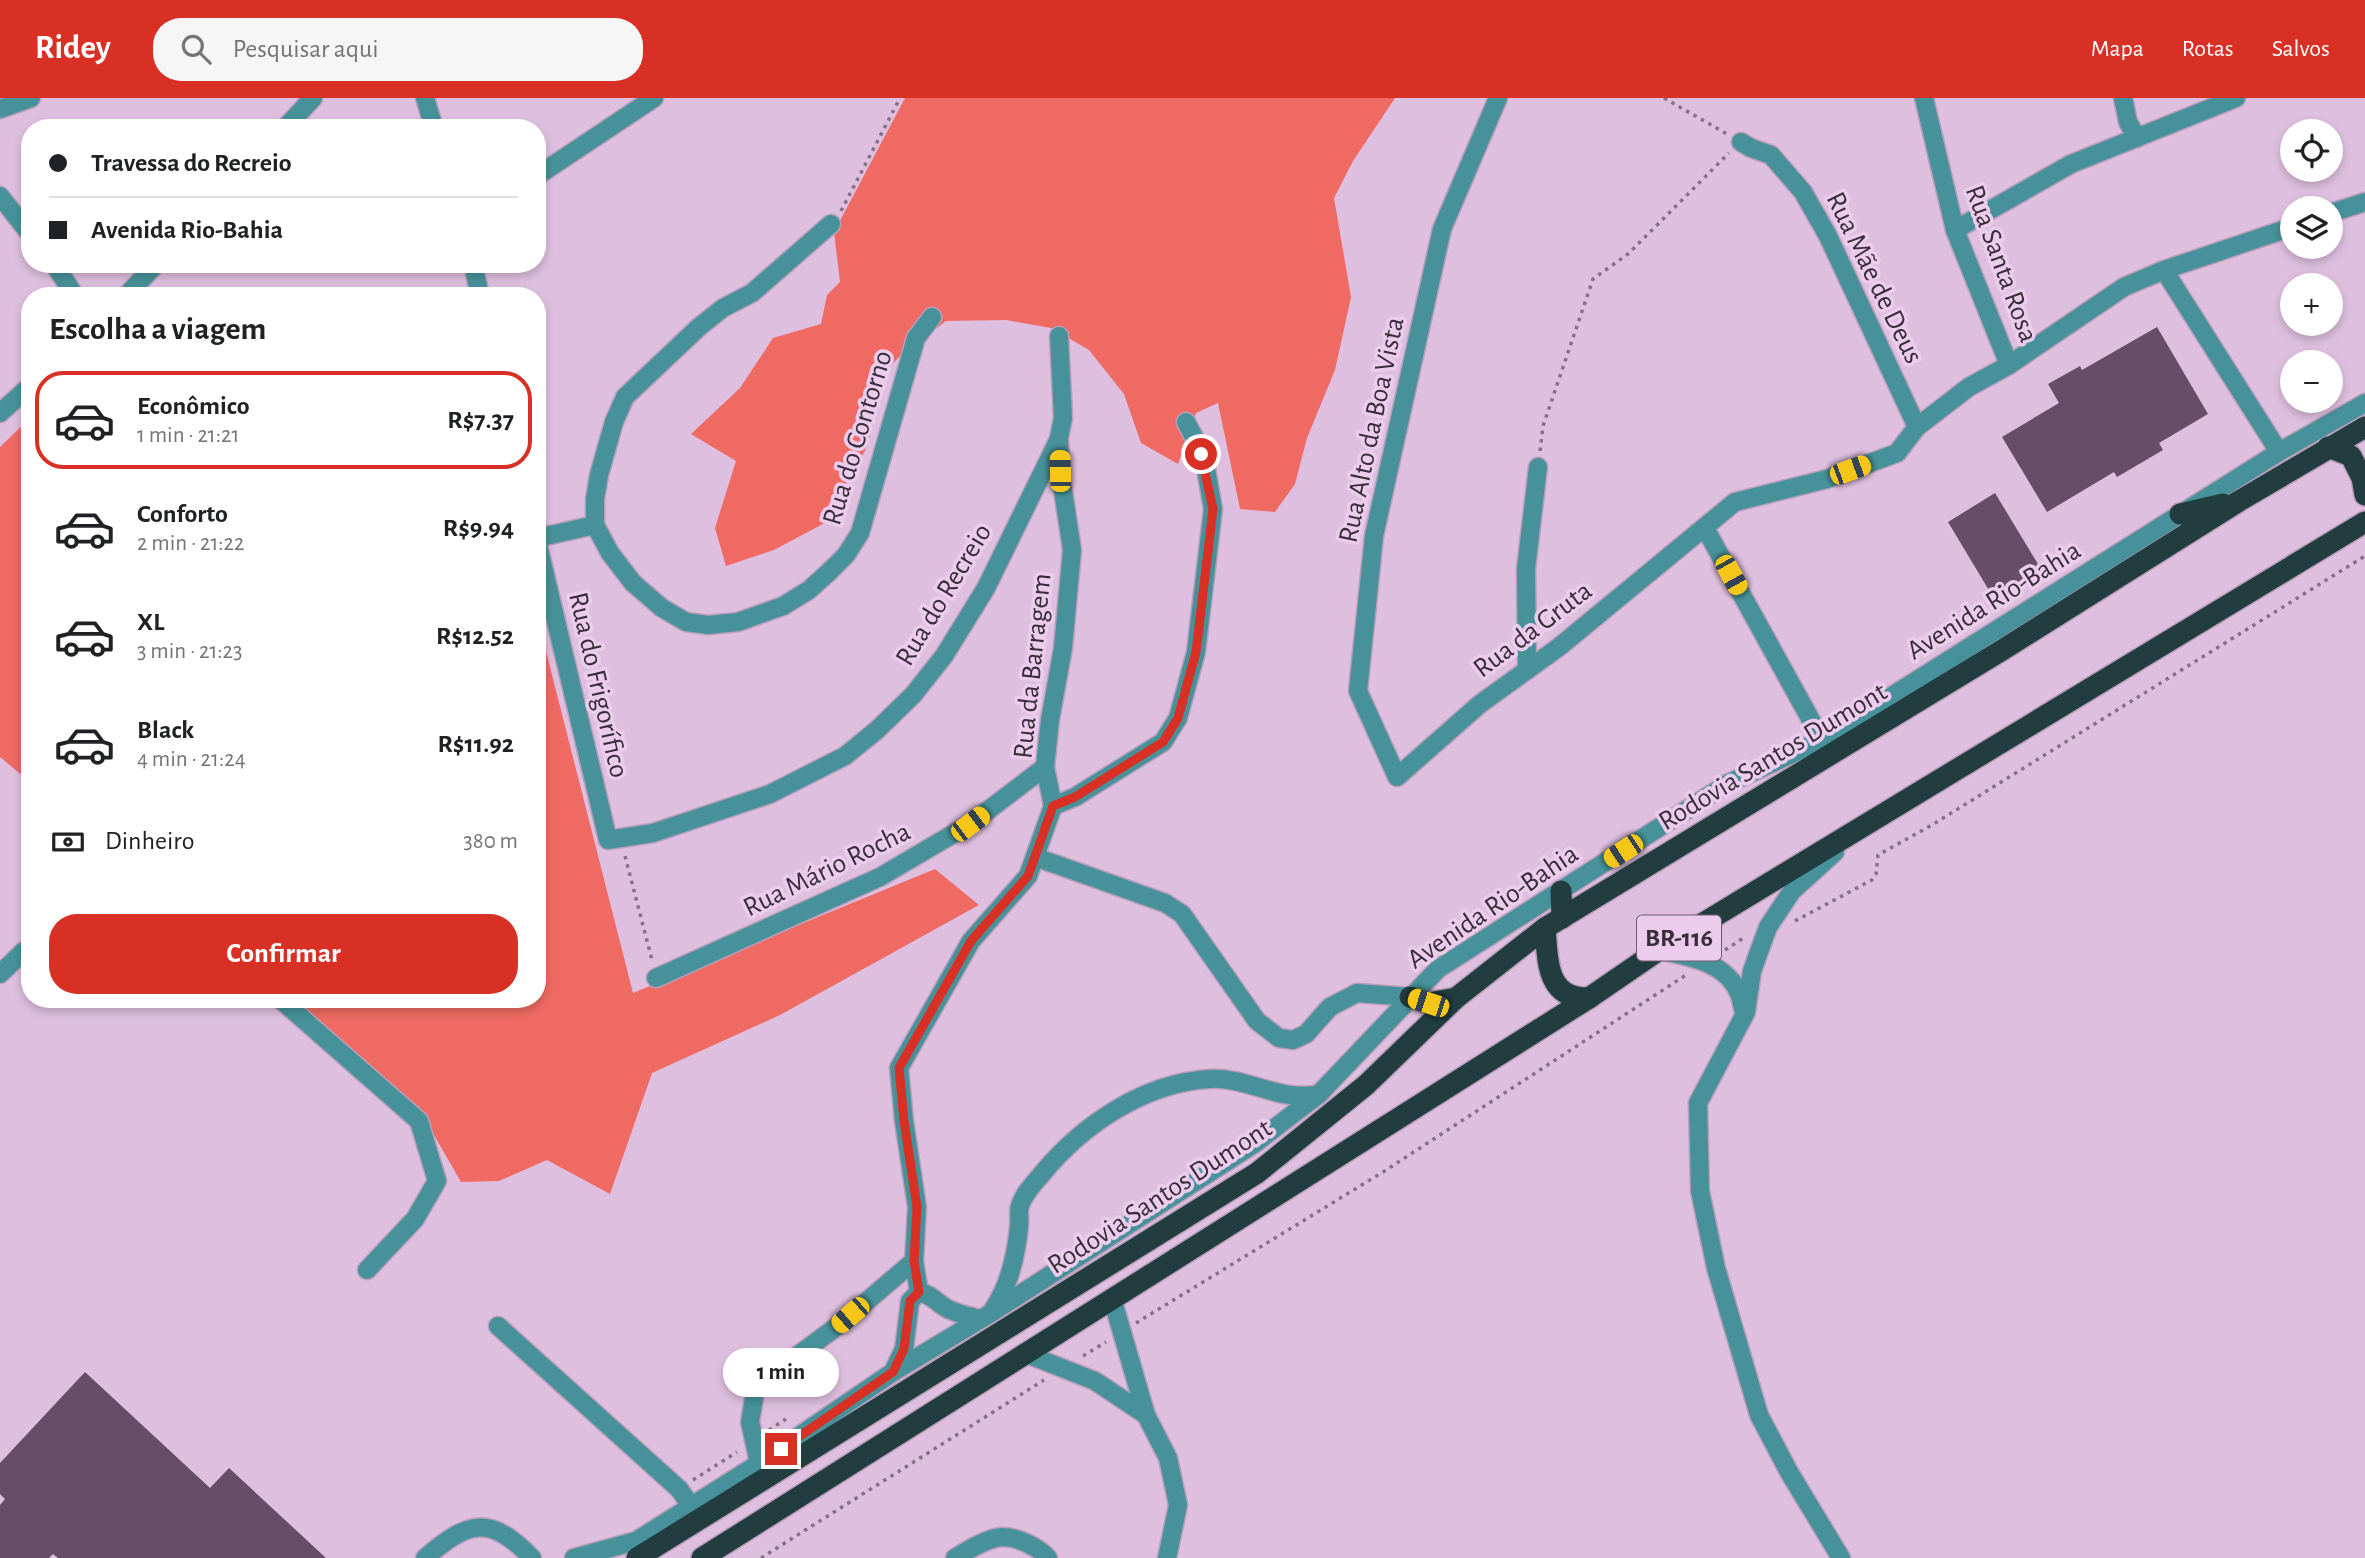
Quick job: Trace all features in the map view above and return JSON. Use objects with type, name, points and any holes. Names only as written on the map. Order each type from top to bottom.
[{"type":"highway","name":"Rodovia Santos Dumont","points":[[637,1558],[700,1509],[761,1471],[1257,1173],[1366,1084],[1456,998],[1553,923],[1999,652],[2239,500],[2365,428]]},
{"type":"highway","points":[[2328,447],[2351,456],[2362,478],[2365,495]]},
{"type":"highway","points":[[2180,514],[2239,500]]},
{"type":"highway","name":"Rodovia Santos Dumont","points":[[702,1558],[1589,998],[1659,950],[2365,522]]},
{"type":"highway","points":[[1562,891],[1553,923],[1549,966],[1557,988],[1575,998],[1589,998]]},
{"type":"highway","points":[[1410,997],[1428,1003],[1456,998]]},
{"type":"street","points":[[0,109],[31,98]]},
{"type":"street","points":[[293,119],[313,98]]},
{"type":"street","points":[[425,98],[431,119]]},
{"type":"street","points":[[546,170],[654,98]]},
{"type":"street","name":"Rua Alto da Boa Vista","points":[[1396,777],[1358,691],[1374,536],[1442,229],[1498,98]]},
{"type":"street","name":"Rua Santa Rosa","points":[[1924,98],[1955,230],[2009,365]]},
{"type":"street","points":[[2123,98],[2129,122],[2137,138]]},
{"type":"street","points":[[1955,230],[2071,164],[2236,98]]},
{"type":"street","name":"Rua Mãe de Deus","points":[[1741,142],[1771,155],[1803,192],[1828,236],[1917,427]]},
{"type":"street","points":[[0,196],[21,223]]},
{"type":"street","points":[[2343,210],[2365,202]]},
{"type":"street","points":[[546,538],[595,525],[595,499],[600,475],[614,422],[625,397],[699,327],[723,308],[752,293],[831,224]]},
{"type":"street","name":"Rua da Gruta","points":[[1396,777],[1480,704],[1559,647],[1735,502],[1827,479],[1897,453],[1917,427],[1969,387],[2009,365],[2124,287],[2280,231]]},
{"type":"street","points":[[2164,271],[2279,452]]},
{"type":"street","points":[[134,287],[148,273]]},
{"type":"street","name":"Rua do Contorno","points":[[595,525],[610,553],[633,583],[662,608],[685,622],[708,625],[738,622],[783,606],[809,590],[846,555],[860,533],[916,338],[932,317]]},
{"type":"street","name":"Rua da Barragem","points":[[1053,806],[1045,767],[1063,648],[1072,550],[1060,471],[1059,438],[1063,418],[1059,336]]},
{"type":"street","points":[[0,413],[21,394]]},
{"type":"street","name":"Avenida Rio-Bahia","points":[[761,1471],[893,1372],[986,1316],[1254,1144],[1319,1094],[1438,969],[1727,784],[1822,740],[2279,452],[2365,403]]},
{"type":"street","points":[[919,1292],[914,1261],[917,1207],[899,1068],[971,941],[1028,876],[1053,806],[1075,797],[1163,742],[1178,718],[1196,652],[1213,509],[1206,470],[1186,422]]},
{"type":"street","name":"Rua do Recreio","points":[[608,840],[653,833],[770,794],[845,756],[886,722],[913,695],[944,656],[986,588],[1059,438]]},
{"type":"street","points":[[1527,670],[1526,569],[1538,467]]},
{"type":"street","points":[[1705,528],[1822,740]]},
{"type":"street","name":"Rua do Frigorífico","points":[[546,578],[608,840]]},
{"type":"street","name":"Rua Mário Rocha","points":[[656,978],[880,877],[970,824],[1045,767]]},
{"type":"street","points":[[1841,1558],[1789,1472],[1759,1415],[1716,1268],[1700,1191],[1698,1103],[1746,1012],[1752,971],[1765,934],[1779,908],[1807,875],[1861,829]]},
{"type":"street","points":[[1035,857],[1166,903],[1182,914],[1257,1021],[1279,1038],[1293,1040],[1306,1034],[1330,1007],[1357,993],[1410,997]]},
{"type":"street","points":[[1659,950],[1706,962],[1723,973],[1740,994],[1742,1008],[1746,1012]]},
{"type":"street","points":[[0,974],[21,954]]},
{"type":"street","points":[[290,1008],[419,1121],[437,1181],[415,1219],[367,1270]]},
{"type":"street","points":[[919,1292],[927,1293],[947,1308],[986,1316],[1005,1292],[1013,1266],[1020,1205],[1052,1162],[1091,1126],[1113,1112],[1148,1095],[1184,1083],[1210,1079],[1229,1080],[1285,1094],[1309,1097],[1319,1094]]},
{"type":"street","points":[[761,1471],[750,1422],[756,1386],[839,1325],[914,1261]]},
{"type":"street","points":[[893,1372],[904,1349],[910,1301],[919,1292]]},
{"type":"street","points":[[1112,1298],[1146,1415],[1168,1458],[1178,1505],[1167,1558]]},
{"type":"street","points":[[498,1326],[700,1509],[636,1541],[574,1558]]},
{"type":"street","points":[[1024,1353],[1095,1381],[1146,1415]]},
{"type":"street","points":[[425,1558],[449,1536],[471,1527],[495,1529],[532,1558]]},
{"type":"street","points":[[956,1558],[970,1549],[1002,1537],[1025,1542],[1048,1558]]},
{"type":"path","points":[[831,224],[847,202],[900,98]]},
{"type":"path","points":[[1538,467],[1543,426],[1593,279],[1628,254],[1741,142],[1664,98]]},
{"type":"path","points":[[761,1558],[1121,1332],[1383,1172],[1747,935],[1765,934],[1782,928],[1871,880],[1876,874],[1878,855],[1932,825],[2365,556]]},
{"type":"path","points":[[639,835],[624,853],[656,978]]},
{"type":"shaded area","points":[[905,98],[1395,98],[1353,161],[1334,198],[1351,297],[1335,370],[1307,438],[1295,484],[1275,512],[1240,509],[1218,403],[1196,413],[1178,464],[1141,443],[1124,394],[1089,350],[1051,328],[1006,320],[946,321],[898,358],[886,371],[867,447],[823,524],[774,550],[726,566],[715,528],[736,461],[691,434],[740,388],[773,338],[821,324],[827,295],[840,282],[834,232]]},
{"type":"shaded area","points":[[21,427],[21,774],[0,757],[0,447]]},
{"type":"shaded area","points":[[546,651],[633,993],[935,869],[979,905],[780,1015],[652,1073],[610,1194],[547,1160],[499,1181],[461,1182],[423,1116],[299,1008],[546,1008]]},
{"type":"building","points":[[2157,327],[2208,414],[2159,443],[2163,450],[2117,477],[2114,472],[2047,512],[2002,437],[2059,403],[2048,384],[2080,366],[2082,370]]},
{"type":"building","points":[[1995,493],[2041,569],[1993,597],[1948,522]]},
{"type":"building","points":[[85,1372],[210,1488],[229,1468],[326,1558],[58,1558],[53,1554],[49,1558],[0,1558],[0,1505],[5,1499],[0,1494],[0,1463]]},
{"type":"route","points":[[781,1449],[893,1372],[904,1349],[910,1301],[919,1292],[914,1261],[917,1207],[899,1068],[971,941],[1028,876],[1053,806],[1075,797],[1163,742],[1178,718],[1196,652],[1213,509],[1201,454]]}]
